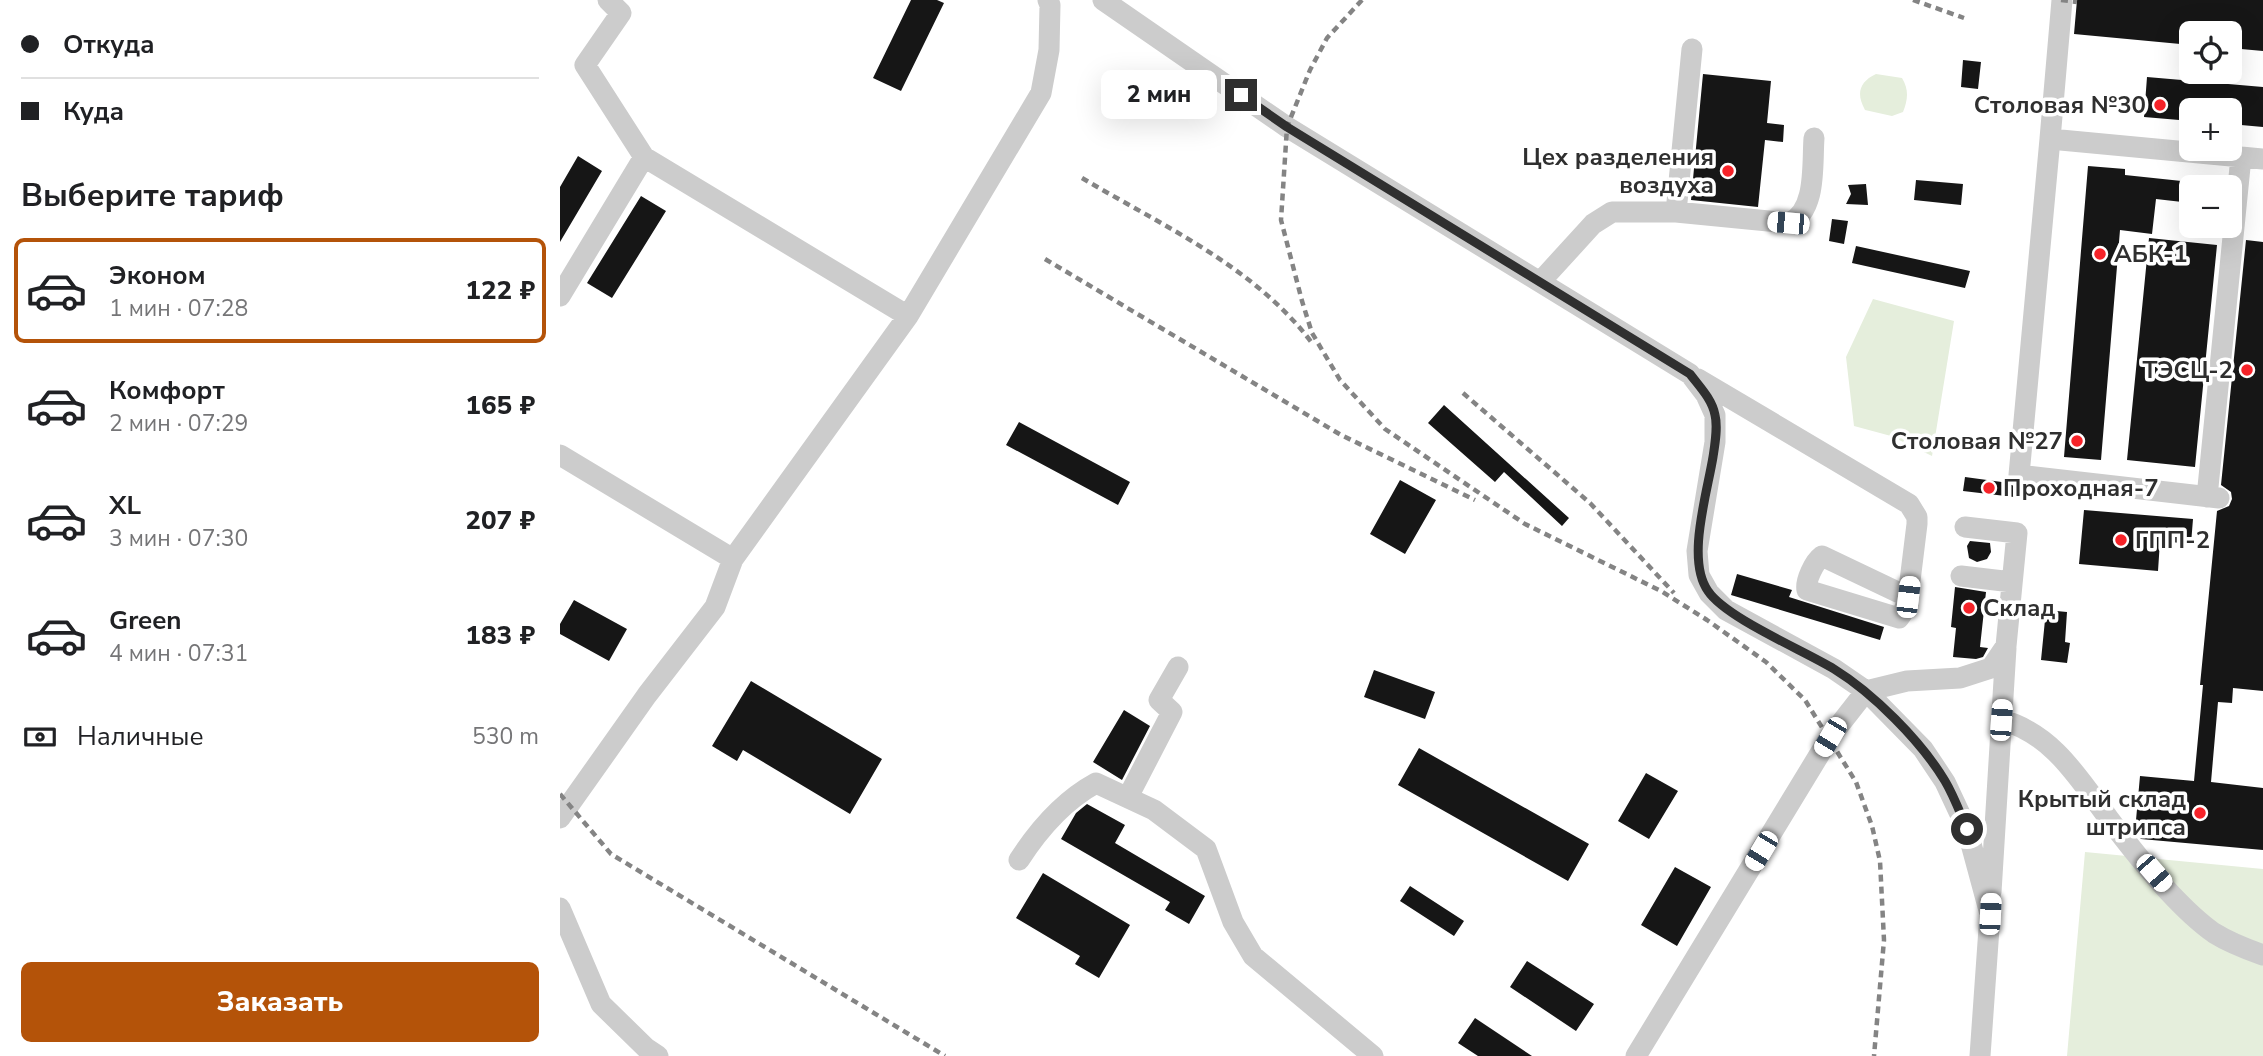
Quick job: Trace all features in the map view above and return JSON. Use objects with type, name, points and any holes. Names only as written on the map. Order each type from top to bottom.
[{"type":"street","points":[[608,0],[621,13],[585,65],[644,157],[908,316]]},
{"type":"street","points":[[560,818],[647,695],[715,607],[733,559],[908,316],[1041,93],[1049,50],[1048,0]]},
{"type":"street","points":[[1103,0],[1287,127],[1690,374],[1909,504],[1917,517],[1917,524],[1908,597]]},
{"type":"street","points":[[2062,0],[2019,475],[2213,498],[2241,161]]},
{"type":"street","points":[[1675,212],[1692,49]]},
{"type":"street","points":[[1541,281],[1593,224],[1612,212],[1675,212],[1788,223],[1798,219],[1805,211],[1809,196],[1814,138]]},
{"type":"street","points":[[2050,139],[2179,151]]},
{"type":"street","points":[[560,296],[644,157]]},
{"type":"street","points":[[2242,157],[2263,159]]},
{"type":"street","points":[[1690,374],[1706,395],[1715,415],[1715,442],[1697,551],[1699,575],[1709,593],[1726,610],[1834,669],[1866,691],[1923,749],[1945,782],[1967,829],[1990,914]]},
{"type":"street","points":[[560,455],[733,559]]},
{"type":"street","points":[[1965,527],[2017,533],[2006,646],[1980,1056]]},
{"type":"street","points":[[1961,576],[2012,582]]},
{"type":"street","points":[[1636,1056],[1830,737],[1866,691],[1907,681],[1960,678],[1992,667],[2006,646]]},
{"type":"street","points":[[1128,797],[1172,712],[1159,700],[1178,667]]},
{"type":"street","points":[[2001,720],[2032,733],[2050,745],[2162,882],[2213,932],[2238,946],[2263,955]]},
{"type":"street","points":[[1019,860],[1037,831],[1078,792],[1096,783],[1154,810],[1206,849],[1233,922],[1253,956],[1373,1056]]},
{"type":"street","points":[[560,908],[601,1004],[646,1048],[659,1056]]},
{"type":"green space","points":[[1876,74],[1902,78],[1907,95],[1903,112],[1892,116],[1865,110],[1861,89],[1866,81]]},
{"type":"green space","points":[[1873,299],[1954,321],[1932,456],[1891,436],[1854,426],[1846,357]]},
{"type":"green space","points":[[2085,852],[2263,869],[2263,1056],[2067,1056]]},
{"type":"building","points":[[911,0],[937,0],[944,3],[901,91],[873,78]]},
{"type":"building","points":[[2077,0],[2263,0],[2263,51],[2242,49],[2242,21],[2179,21],[2179,44],[2074,34]]},
{"type":"building","points":[[1963,60],[1981,62],[1978,89],[1961,87]]},
{"type":"building","name":"Цех разделения воздуха","points":[[1703,74],[1771,81],[1767,123],[1784,125],[1783,142],[1765,140],[1758,207],[1691,200]]},
{"type":"building","points":[[2147,77],[2179,80],[2179,84],[2263,87],[2263,127],[2242,125],[2242,98],[2179,98],[2179,120],[2144,117]]},
{"type":"building","points":[[578,156],[602,171],[560,242],[560,187]]},
{"type":"building","name":"АБК-1","points":[[2088,166],[2125,169],[2125,175],[2179,181],[2179,202],[2156,199],[2152,234],[2120,230],[2101,460],[2064,457]]},
{"type":"building","points":[[1916,180],[1963,184],[1961,205],[1914,200]]},
{"type":"building","points":[[1866,184],[1868,205],[1846,204],[1851,194],[1848,185]]},
{"type":"building","points":[[641,196],[666,211],[612,298],[587,283]]},
{"type":"building","points":[[1832,219],[1848,221],[1844,244],[1829,241]]},
{"type":"building","points":[[2149,238],[2217,245],[2195,467],[2127,460]]},
{"type":"building","name":"ТЭСЦ-2","points":[[2246,240],[2263,242],[2263,691],[2233,688],[2232,703],[2218,702],[2211,782],[2263,788],[2263,850],[2141,839],[2135,831],[2140,776],[2194,781],[2203,685],[2200,685],[2217,511],[2229,506],[2232,499],[2231,492],[2221,485]]},
{"type":"building","points":[[1856,246],[1970,271],[1965,288],[1852,263]]},
{"type":"building","points":[[1444,405],[1569,518],[1562,526],[1504,472],[1495,482],[1428,423]]},
{"type":"building","points":[[1019,422],[1130,482],[1118,505],[1006,445]]},
{"type":"building","name":"Проходная-7","points":[[1965,477],[2009,483],[2015,487],[2014,497],[1963,491]]},
{"type":"building","points":[[1400,480],[1436,500],[1405,554],[1370,534]]},
{"type":"building","name":"ГПП-2","points":[[2084,510],[2193,519],[2191,544],[2160,541],[2158,571],[2079,564]]},
{"type":"building","points":[[1970,541],[1990,543],[1991,552],[1987,559],[1977,562],[1969,558],[1967,546]]},
{"type":"building","points":[[1737,574],[1792,590],[1789,597],[1884,627],[1880,640],[1731,595]]},
{"type":"building","points":[[1955,587],[1986,592],[1980,647],[1988,648],[1983,657],[1953,657],[1956,628],[1951,627]]},
{"type":"building","points":[[574,600],[627,629],[609,661],[560,634],[560,624]]},
{"type":"building","points":[[2046,610],[2067,612],[2065,642],[2070,643],[2067,663],[2041,660]]},
{"type":"building","points":[[1374,670],[1435,692],[1425,719],[1364,697]]},
{"type":"building","points":[[751,681],[882,759],[850,814],[743,750],[737,761],[712,746]]},
{"type":"building","points":[[1124,710],[1150,726],[1122,780],[1093,762]]},
{"type":"building","points":[[1419,748],[1589,844],[1568,881],[1398,785]]},
{"type":"building","points":[[1646,773],[1678,791],[1649,839],[1618,821]]},
{"type":"building","points":[[1087,804],[1125,825],[1115,843],[1205,896],[1189,924],[1165,910],[1170,902],[1061,839],[1076,813]]},
{"type":"building","points":[[1675,867],[1711,887],[1677,946],[1641,925]]},
{"type":"building","points":[[1043,873],[1130,925],[1099,978],[1075,964],[1080,956],[1016,918]]},
{"type":"building","points":[[1410,886],[1464,921],[1454,936],[1400,901]]},
{"type":"building","points":[[1527,961],[1594,1004],[1576,1031],[1510,987]]},
{"type":"building","points":[[1475,1018],[1532,1056],[1478,1056],[1458,1043]]},
{"type":"railway","points":[[1362,0],[1327,38],[1310,70],[1287,127],[1281,220],[1312,333],[1340,380],[1385,429],[1525,524],[1661,591],[1707,620],[1766,662],[1805,700],[1856,782],[1872,826],[1880,861],[1884,940],[1874,1056]]},
{"type":"railway","points":[[1913,0],[1964,18]]},
{"type":"railway","points":[[2061,0],[2077,2]]},
{"type":"railway","points":[[1082,178],[1175,231],[1236,270],[1289,316],[1312,343]]},
{"type":"railway","points":[[1045,259],[1341,435],[1475,500]]},
{"type":"railway","points":[[1463,393],[1590,503],[1674,593]]},
{"type":"railway","points":[[560,794],[611,854],[945,1056]]},
{"type":"place","name":"Столовая №30","points":[[2160,105]]},
{"type":"place","name":"Цех разделения воздуха","points":[[1728,171]]},
{"type":"place","name":"АБК-1","points":[[2100,254]]},
{"type":"place","name":"ТЭСЦ-2","points":[[2247,370]]},
{"type":"place","name":"Столовая №27","points":[[2077,441]]},
{"type":"place","name":"Проходная-7","points":[[1989,488]]},
{"type":"place","name":"ГПП-2","points":[[2121,540]]},
{"type":"place","name":"Склад","points":[[1969,608]]},
{"type":"place","name":"Крытый склад штрипса","points":[[2200,813]]},
{"type":"route","points":[[1241,95],[1287,127],[1690,374],[1706,395],[1715,415],[1715,442],[1697,551],[1699,575],[1709,593],[1726,610],[1834,669],[1866,691],[1923,749],[1945,782],[1967,829]]}]
